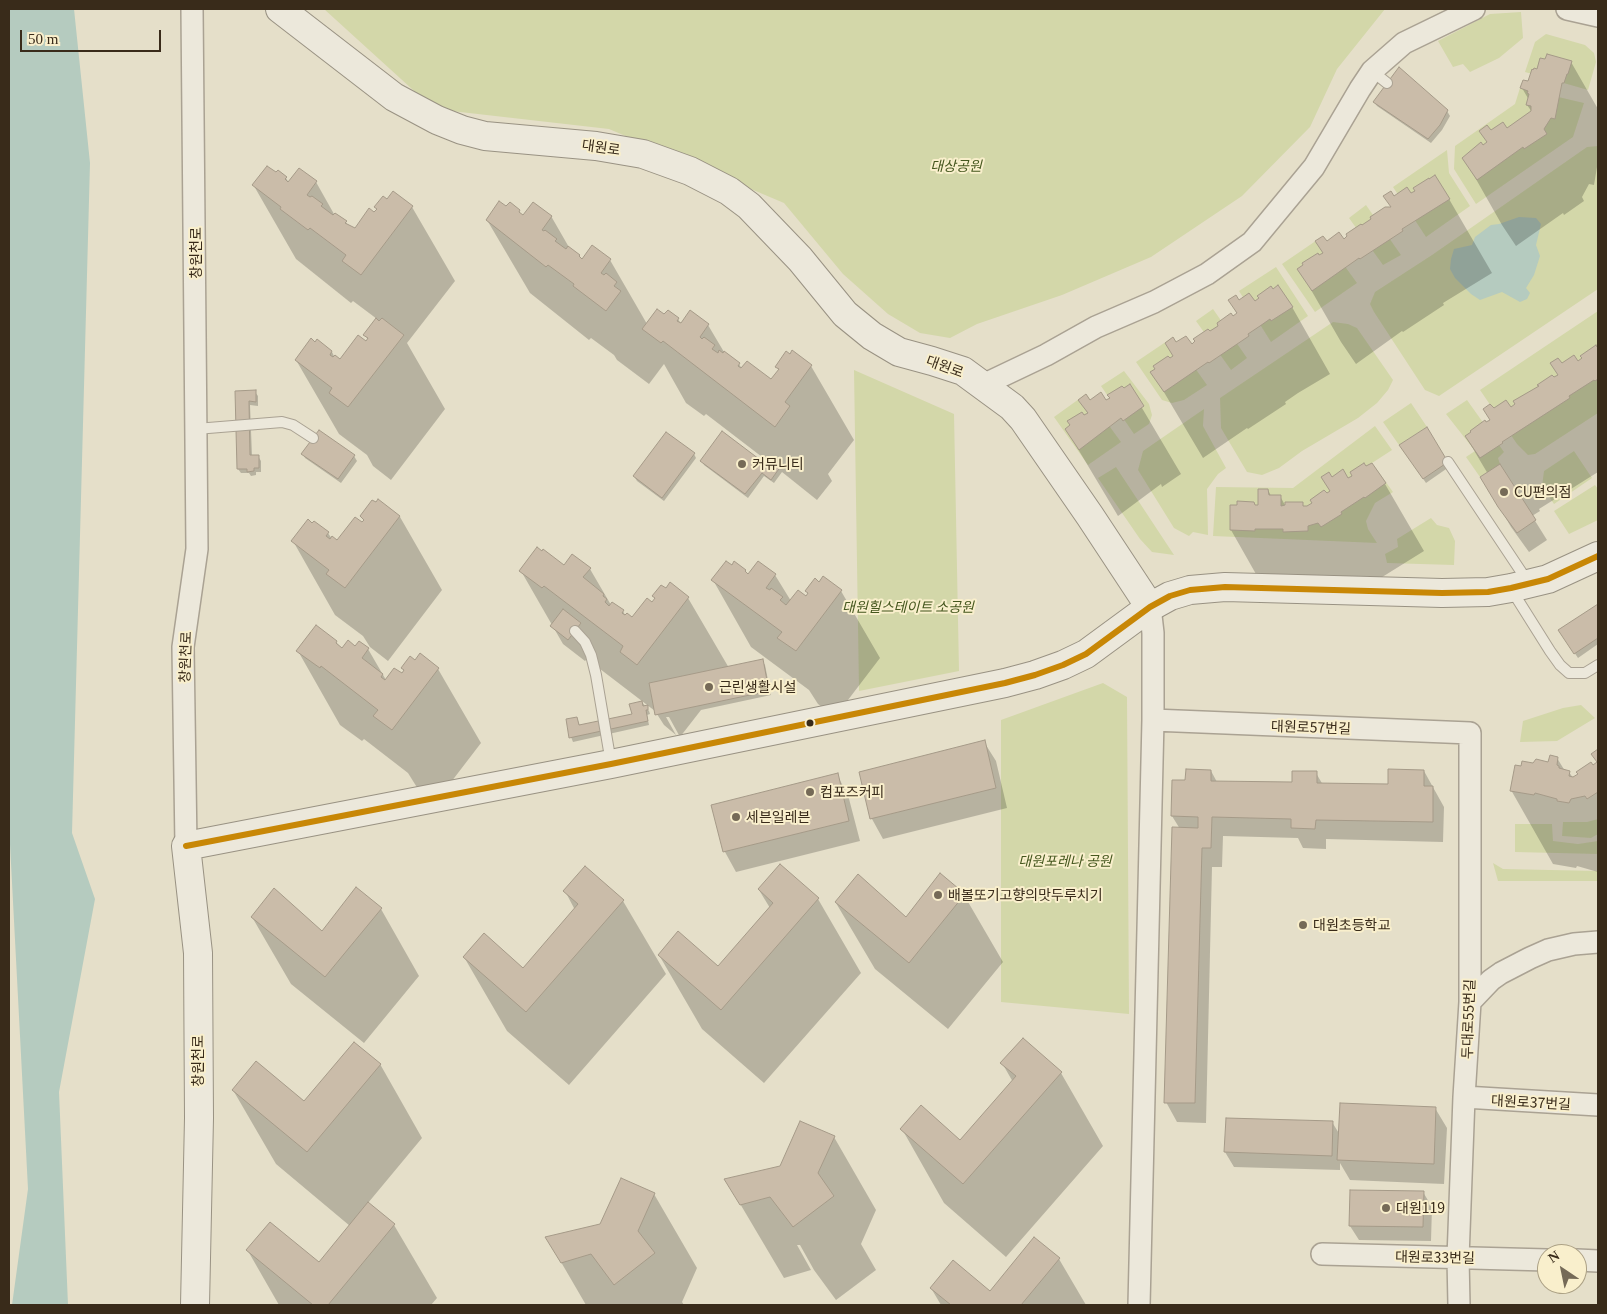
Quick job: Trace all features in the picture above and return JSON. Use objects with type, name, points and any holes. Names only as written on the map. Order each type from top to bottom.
[{"type":"street","name":"창원천로","points":[[192,9],[197,549],[183,647],[186,846],[198,953],[195,1305]]},
{"type":"street","name":"대원로","points":[[280,9],[394,97],[437,120],[462,130],[485,136],[596,146],[643,154],[690,171],[722,188],[749,206],[800,259],[846,314],[872,336],[899,352],[932,360],[963,371],[1012,407],[1121,561],[1150,607]]},
{"type":"street","points":[[982,385],[1046,355],[1096,327],[1154,302],[1207,274],[1252,242],[1314,167],[1360,89],[1379,77],[1404,43],[1474,9]]},
{"type":"street","points":[[1567,9],[1598,16]]},
{"type":"street","points":[[186,846],[611,764],[976,689],[1034,675],[1086,654],[1150,607],[1170,596],[1190,590],[1225,587],[1442,593],[1488,592],[1520,586],[1562,574],[1598,556]]},
{"type":"street","points":[[1140,1305],[1153,720],[1153,633],[1150,607]]},
{"type":"street","name":"대원로57번길","points":[[1153,720],[1470,733]]},
{"type":"street","name":"두대로55번길","points":[[1459,1305],[1458,1258],[1464,1097],[1470,1002],[1470,733]]},
{"type":"street","points":[[1470,1002],[1491,980],[1530,958],[1548,950],[1565,946],[1598,942]]},
{"type":"street","name":"대원로37번길","points":[[1464,1097],[1598,1105]]},
{"type":"street","name":"대원로33번길","points":[[1322,1254],[1537,1260]]},
{"type":"lane","points":[[196,429],[282,422],[293,424],[313,438]]},
{"type":"lane","points":[[1448,462],[1520,586],[1550,651],[1560,665],[1569,673],[1585,674],[1598,665]]},
{"type":"lane","points":[[575,631],[585,642],[591,655],[611,764]]},
{"type":"green space","name":"대상공원","points":[[324,9],[1385,9],[1337,69],[1310,127],[1242,196],[1151,257],[1062,295],[977,324],[950,338],[920,333],[888,314],[843,274],[784,203],[609,129],[434,109]]},
{"type":"green space","points":[[1521,12],[1523,38],[1499,58],[1470,72],[1463,64],[1453,67],[1438,41],[1490,14]]},
{"type":"green space","points":[[1546,34],[1585,45],[1594,53],[1596,62],[1588,90],[1525,72],[1535,42]]},
{"type":"green space","points":[[1520,88],[1584,103],[1573,137],[1476,204],[1454,169],[1455,146],[1515,104]]},
{"type":"green space","points":[[1598,146],[1598,289],[1439,396],[1425,390],[1374,312],[1370,304],[1375,292],[1432,255],[1587,147]]},
{"type":"green space","points":[[1447,150],[1449,173],[1470,206],[1426,237],[1393,187]]},
{"type":"green space","points":[[1366,205],[1401,255],[1383,265],[1349,218]]},
{"type":"green space","points":[[1323,236],[1357,283],[1315,312],[1282,264]]},
{"type":"green space","points":[[1276,267],[1308,316],[1271,342],[1239,291]]},
{"type":"green space","points":[[1213,309],[1247,358],[1231,370],[1196,321]]},
{"type":"green space","points":[[1598,311],[1598,413],[1535,454],[1528,455],[1517,444],[1480,390]]},
{"type":"green space","points":[[1333,322],[1348,324],[1357,328],[1393,380],[1388,390],[1377,403],[1358,418],[1302,451],[1279,468],[1262,475],[1247,472],[1221,428],[1220,398]]},
{"type":"green space","points":[[1173,337],[1207,385],[1184,400],[1172,403],[1162,400],[1136,362]]},
{"type":"green space","name":"대원힐스테이트 소공원","points":[[854,370],[954,414],[959,671],[859,691]]},
{"type":"green space","points":[[1124,371],[1149,404],[1152,415],[1149,424],[1134,434],[1101,386]]},
{"type":"green space","points":[[1086,394],[1121,442],[1088,465],[1054,417]]},
{"type":"green space","points":[[1467,400],[1504,452],[1498,458],[1500,464],[1480,477],[1466,457],[1475,451],[1446,414]]},
{"type":"green space","points":[[1411,403],[1427,427],[1399,445],[1383,422]]},
{"type":"green space","points":[[1204,409],[1203,426],[1226,468],[1218,474],[1207,489],[1208,535],[1193,532],[1189,536],[1174,528],[1138,470],[1143,451]]},
{"type":"green space","points":[[1375,426],[1392,450],[1372,463],[1393,492],[1375,503],[1366,521],[1368,529],[1377,543],[1213,536],[1216,487],[1293,488]]},
{"type":"green space","points":[[1574,451],[1592,478],[1554,504],[1542,486],[1544,471]]},
{"type":"green space","points":[[1116,467],[1174,555],[1152,552],[1140,539],[1098,478]]},
{"type":"green space","points":[[1595,485],[1598,489],[1598,520],[1569,534],[1554,511]]},
{"type":"green space","points":[[1431,518],[1437,525],[1449,528],[1455,541],[1454,565],[1387,563],[1385,554],[1398,547],[1397,539]]},
{"type":"green space","name":"대원포레나 공원","points":[[1103,683],[1127,697],[1129,1014],[1001,1002],[1001,720]]},
{"type":"green space","points":[[1581,705],[1595,718],[1557,741],[1520,742],[1523,721],[1563,708]]},
{"type":"green space","points":[[1598,819],[1598,834],[1591,838],[1562,836],[1563,822],[1587,822]]},
{"type":"green space","points":[[1515,824],[1552,824],[1553,841],[1578,844],[1598,841],[1598,854],[1515,852]]},
{"type":"green space","points":[[1493,863],[1503,869],[1598,871],[1598,881],[1498,881]]},
{"type":"shaded area","points":[[9,9],[74,9],[90,163],[72,833],[95,899],[59,1092],[68,1305],[12,1305],[28,1189],[9,825]]},
{"type":"shaded area","points":[[1519,217],[1536,218],[1541,224],[1536,245],[1540,256],[1534,275],[1526,288],[1530,293],[1527,299],[1520,302],[1502,292],[1480,300],[1455,278],[1450,269],[1454,249],[1472,245],[1475,237],[1491,225]]},
{"type":"building","points":[[1547,54],[1572,61],[1564,83],[1562,83],[1555,119],[1551,118],[1544,129],[1547,134],[1524,149],[1523,147],[1477,180],[1462,158],[1481,142],[1483,145],[1487,142],[1479,131],[1487,125],[1491,130],[1503,122],[1507,128],[1531,111],[1531,106],[1526,105],[1528,91],[1520,88],[1523,80],[1528,81],[1532,69],[1537,69],[1540,58],[1545,59]]},
{"type":"building","points":[[1399,67],[1448,110],[1440,125],[1428,139],[1373,102]]},
{"type":"building","points":[[267,166],[276,172],[278,170],[287,177],[285,179],[288,182],[299,168],[317,181],[307,195],[312,196],[333,215],[335,213],[347,221],[345,223],[355,228],[369,208],[374,212],[377,209],[374,207],[383,196],[387,199],[393,191],[413,206],[361,275],[342,261],[346,255],[310,228],[308,230],[252,185]]},
{"type":"building","points":[[1435,175],[1450,199],[1402,229],[1403,231],[1359,258],[1312,291],[1297,269],[1303,265],[1302,263],[1318,253],[1319,255],[1323,253],[1315,241],[1323,236],[1327,241],[1339,232],[1344,239],[1347,236],[1346,234],[1371,219],[1370,217],[1385,207],[1391,207],[1383,196],[1391,191],[1394,196],[1407,187],[1411,193],[1415,191],[1413,188]]},
{"type":"building","points":[[499,201],[506,206],[510,202],[523,215],[533,202],[552,216],[542,230],[545,230],[557,239],[555,241],[566,249],[568,246],[580,255],[582,259],[592,245],[611,259],[601,273],[604,275],[606,273],[617,282],[614,286],[621,291],[606,311],[573,286],[574,284],[548,265],[546,267],[486,220]]},
{"type":"building","points":[[1278,285],[1293,307],[1271,321],[1270,319],[1248,334],[1249,336],[1164,392],[1150,372],[1155,369],[1153,366],[1168,356],[1170,358],[1173,356],[1165,343],[1173,337],[1176,342],[1186,336],[1192,344],[1195,341],[1193,339],[1208,329],[1210,331],[1218,326],[1217,323],[1231,313],[1233,316],[1237,313],[1228,300],[1236,295],[1239,300],[1249,293],[1255,301],[1259,298],[1257,296],[1271,286],[1273,289]]},
{"type":"building","points":[[657,309],[664,314],[668,310],[679,318],[677,321],[681,323],[690,310],[709,324],[700,337],[702,339],[704,337],[715,345],[712,349],[718,353],[719,350],[723,353],[724,351],[740,363],[738,366],[741,368],[747,361],[771,379],[779,369],[775,367],[786,351],[790,354],[792,350],[812,365],[785,402],[790,406],[775,427],[663,341],[661,343],[642,329]]},
{"type":"building","points":[[376,318],[379,321],[382,318],[404,335],[348,407],[329,393],[332,388],[295,360],[311,338],[315,342],[317,339],[332,351],[330,355],[333,357],[335,355],[340,359],[358,335],[366,341],[368,338],[363,335]]},
{"type":"building","points":[[1596,345],[1598,346],[1598,379],[1569,396],[1570,398],[1480,458],[1465,436],[1485,420],[1486,422],[1490,420],[1483,409],[1490,404],[1494,408],[1506,400],[1511,407],[1515,404],[1513,401],[1539,386],[1537,385],[1552,375],[1554,377],[1558,375],[1550,363],[1558,358],[1562,363],[1574,355],[1578,361],[1582,358],[1580,356]]},
{"type":"building","points":[[1130,384],[1144,406],[1123,421],[1121,418],[1079,450],[1065,429],[1070,425],[1067,421],[1082,412],[1084,415],[1088,413],[1078,400],[1086,394],[1090,400],[1101,392],[1106,400],[1110,398],[1107,395],[1122,386],[1124,388]]},
{"type":"building","points":[[256,390],[256,402],[249,401],[250,455],[259,455],[259,468],[254,468],[254,471],[247,472],[247,469],[237,469],[235,391]]},
{"type":"building","points":[[1427,427],[1448,462],[1423,479],[1399,445]]},
{"type":"building","points":[[319,430],[355,455],[338,479],[301,454]]},
{"type":"building","name":"커뮤니티","points":[[722,431],[763,462],[768,456],[781,466],[771,480],[762,473],[745,494],[700,461]]},
{"type":"building","points":[[666,432],[695,453],[662,498],[633,476]]},
{"type":"building","points":[[1364,463],[1366,466],[1372,463],[1386,483],[1321,527],[1318,523],[1308,526],[1308,531],[1283,532],[1283,529],[1230,530],[1230,505],[1237,505],[1237,501],[1254,502],[1255,505],[1258,505],[1258,489],[1268,489],[1269,495],[1281,495],[1281,506],[1285,505],[1285,502],[1303,502],[1303,506],[1307,506],[1312,503],[1310,500],[1324,490],[1327,493],[1330,491],[1321,477],[1329,472],[1332,477],[1343,469],[1348,478],[1352,476],[1350,472]]},
{"type":"building","name":"CU편의점","points":[[1500,464],[1536,520],[1517,533],[1498,507],[1480,477]]},
{"type":"building","points":[[378,499],[400,516],[345,588],[326,574],[329,570],[291,541],[308,519],[329,532],[326,536],[330,539],[332,536],[337,540],[355,517],[362,522],[364,520],[360,516],[372,500],[376,502]]},
{"type":"building","points":[[537,547],[542,551],[543,549],[564,565],[572,554],[591,568],[583,577],[604,594],[603,596],[607,599],[605,602],[609,606],[612,602],[624,610],[622,613],[625,615],[627,613],[632,617],[647,598],[652,602],[655,598],[652,596],[661,585],[666,588],[670,582],[689,597],[637,665],[620,652],[623,646],[544,586],[542,588],[519,571]]},
{"type":"building","points":[[726,561],[732,565],[734,561],[746,570],[748,574],[758,561],[776,574],[766,588],[770,590],[771,588],[783,597],[780,600],[786,605],[798,590],[806,596],[808,593],[805,591],[815,578],[819,582],[823,576],[842,590],[796,651],[777,638],[782,632],[711,580]]},
{"type":"building","points":[[1598,604],[1598,638],[1574,654],[1558,630]]},
{"type":"building","points":[[563,609],[581,623],[568,640],[550,626]]},
{"type":"building","points":[[316,625],[337,641],[336,643],[342,648],[348,640],[355,646],[359,641],[369,648],[362,658],[383,674],[381,677],[385,680],[394,668],[402,673],[404,670],[401,668],[410,656],[415,660],[420,653],[439,668],[392,730],[373,716],[378,710],[321,666],[320,668],[296,651]]},
{"type":"building","name":"근린생활시설","points":[[763,659],[769,691],[655,715],[649,683]]},
{"type":"building","points":[[642,701],[643,706],[648,705],[648,710],[646,710],[648,721],[569,738],[566,719],[577,717],[579,725],[632,714],[629,704]]},
{"type":"building","points":[[985,740],[996,788],[870,819],[859,772]]},
{"type":"building","points":[[1598,749],[1598,792],[1587,799],[1585,796],[1571,799],[1569,803],[1535,793],[1534,795],[1510,791],[1515,765],[1521,766],[1522,761],[1533,763],[1536,759],[1548,762],[1550,755],[1558,757],[1557,765],[1559,768],[1570,771],[1569,776],[1573,777],[1578,774],[1576,772],[1591,762],[1593,765],[1597,762],[1591,754]]},
{"type":"building","points":[[1186,769],[1211,770],[1211,781],[1292,782],[1292,771],[1317,771],[1317,783],[1388,784],[1388,769],[1424,770],[1424,786],[1433,786],[1433,822],[1316,820],[1315,829],[1291,828],[1291,819],[1212,817],[1211,848],[1202,848],[1195,1103],[1164,1103],[1172,827],[1198,828],[1198,817],[1171,816],[1172,780],[1185,780]]},
{"type":"building","points":[[838,773],[849,821],[723,852],[711,805]]},
{"type":"building","points":[[780,864],[819,898],[721,1010],[658,955],[678,931],[718,966],[773,903],[758,889]]},
{"type":"building","points":[[585,866],[624,900],[526,1012],[463,957],[484,933],[523,968],[578,904],[563,891]]},
{"type":"building","points":[[940,873],[965,894],[909,963],[835,902],[858,874],[906,917]]},
{"type":"building","points":[[356,887],[382,908],[325,977],[251,917],[274,888],[322,931]]},
{"type":"building","points":[[1023,1038],[1062,1072],[963,1184],[900,1129],[921,1105],[960,1140],[1016,1076],[1000,1063]]},
{"type":"building","points":[[354,1042],[381,1064],[307,1152],[232,1090],[256,1061],[304,1101]]},
{"type":"building","points":[[1340,1103],[1436,1107],[1434,1164],[1337,1160]]},
{"type":"building","points":[[1226,1118],[1333,1121],[1332,1156],[1224,1152]]},
{"type":"building","points":[[800,1121],[835,1136],[818,1173],[834,1196],[793,1227],[770,1197],[740,1205],[724,1179],[780,1166]]},
{"type":"building","points":[[621,1178],[655,1193],[638,1231],[655,1253],[614,1285],[591,1254],[561,1263],[545,1237],[600,1224]]},
{"type":"building","name":"대원119","points":[[1350,1190],[1424,1191],[1423,1227],[1349,1226]]},
{"type":"building","points":[[368,1202],[395,1224],[328,1305],[313,1305],[246,1250],[270,1222],[319,1262]]},
{"type":"building","points":[[1034,1237],[1060,1258],[1021,1305],[951,1305],[930,1288],[953,1260],[990,1291]]},
{"type":"transit line","points":[[186,846],[611,764],[1005,683],[1063,665],[1086,654],[1150,607],[1170,596],[1190,590],[1225,587],[1442,593],[1488,592],[1548,579],[1598,556]]},
{"type":"place","name":"커뮤니티","points":[[742,464]]},
{"type":"place","name":"CU편의점","points":[[1504,492]]},
{"type":"place","name":"근린생활시설","points":[[709,687]]},
{"type":"place","name":"컴포즈커피","points":[[810,792]]},
{"type":"place","name":"세븐일레븐","points":[[736,817]]},
{"type":"place","name":"배볼또기고향의맛두루치기","points":[[938,895]]},
{"type":"place","name":"대원초등학교","points":[[1303,925]]},
{"type":"place","name":"대원119","points":[[1386,1208]]}]
